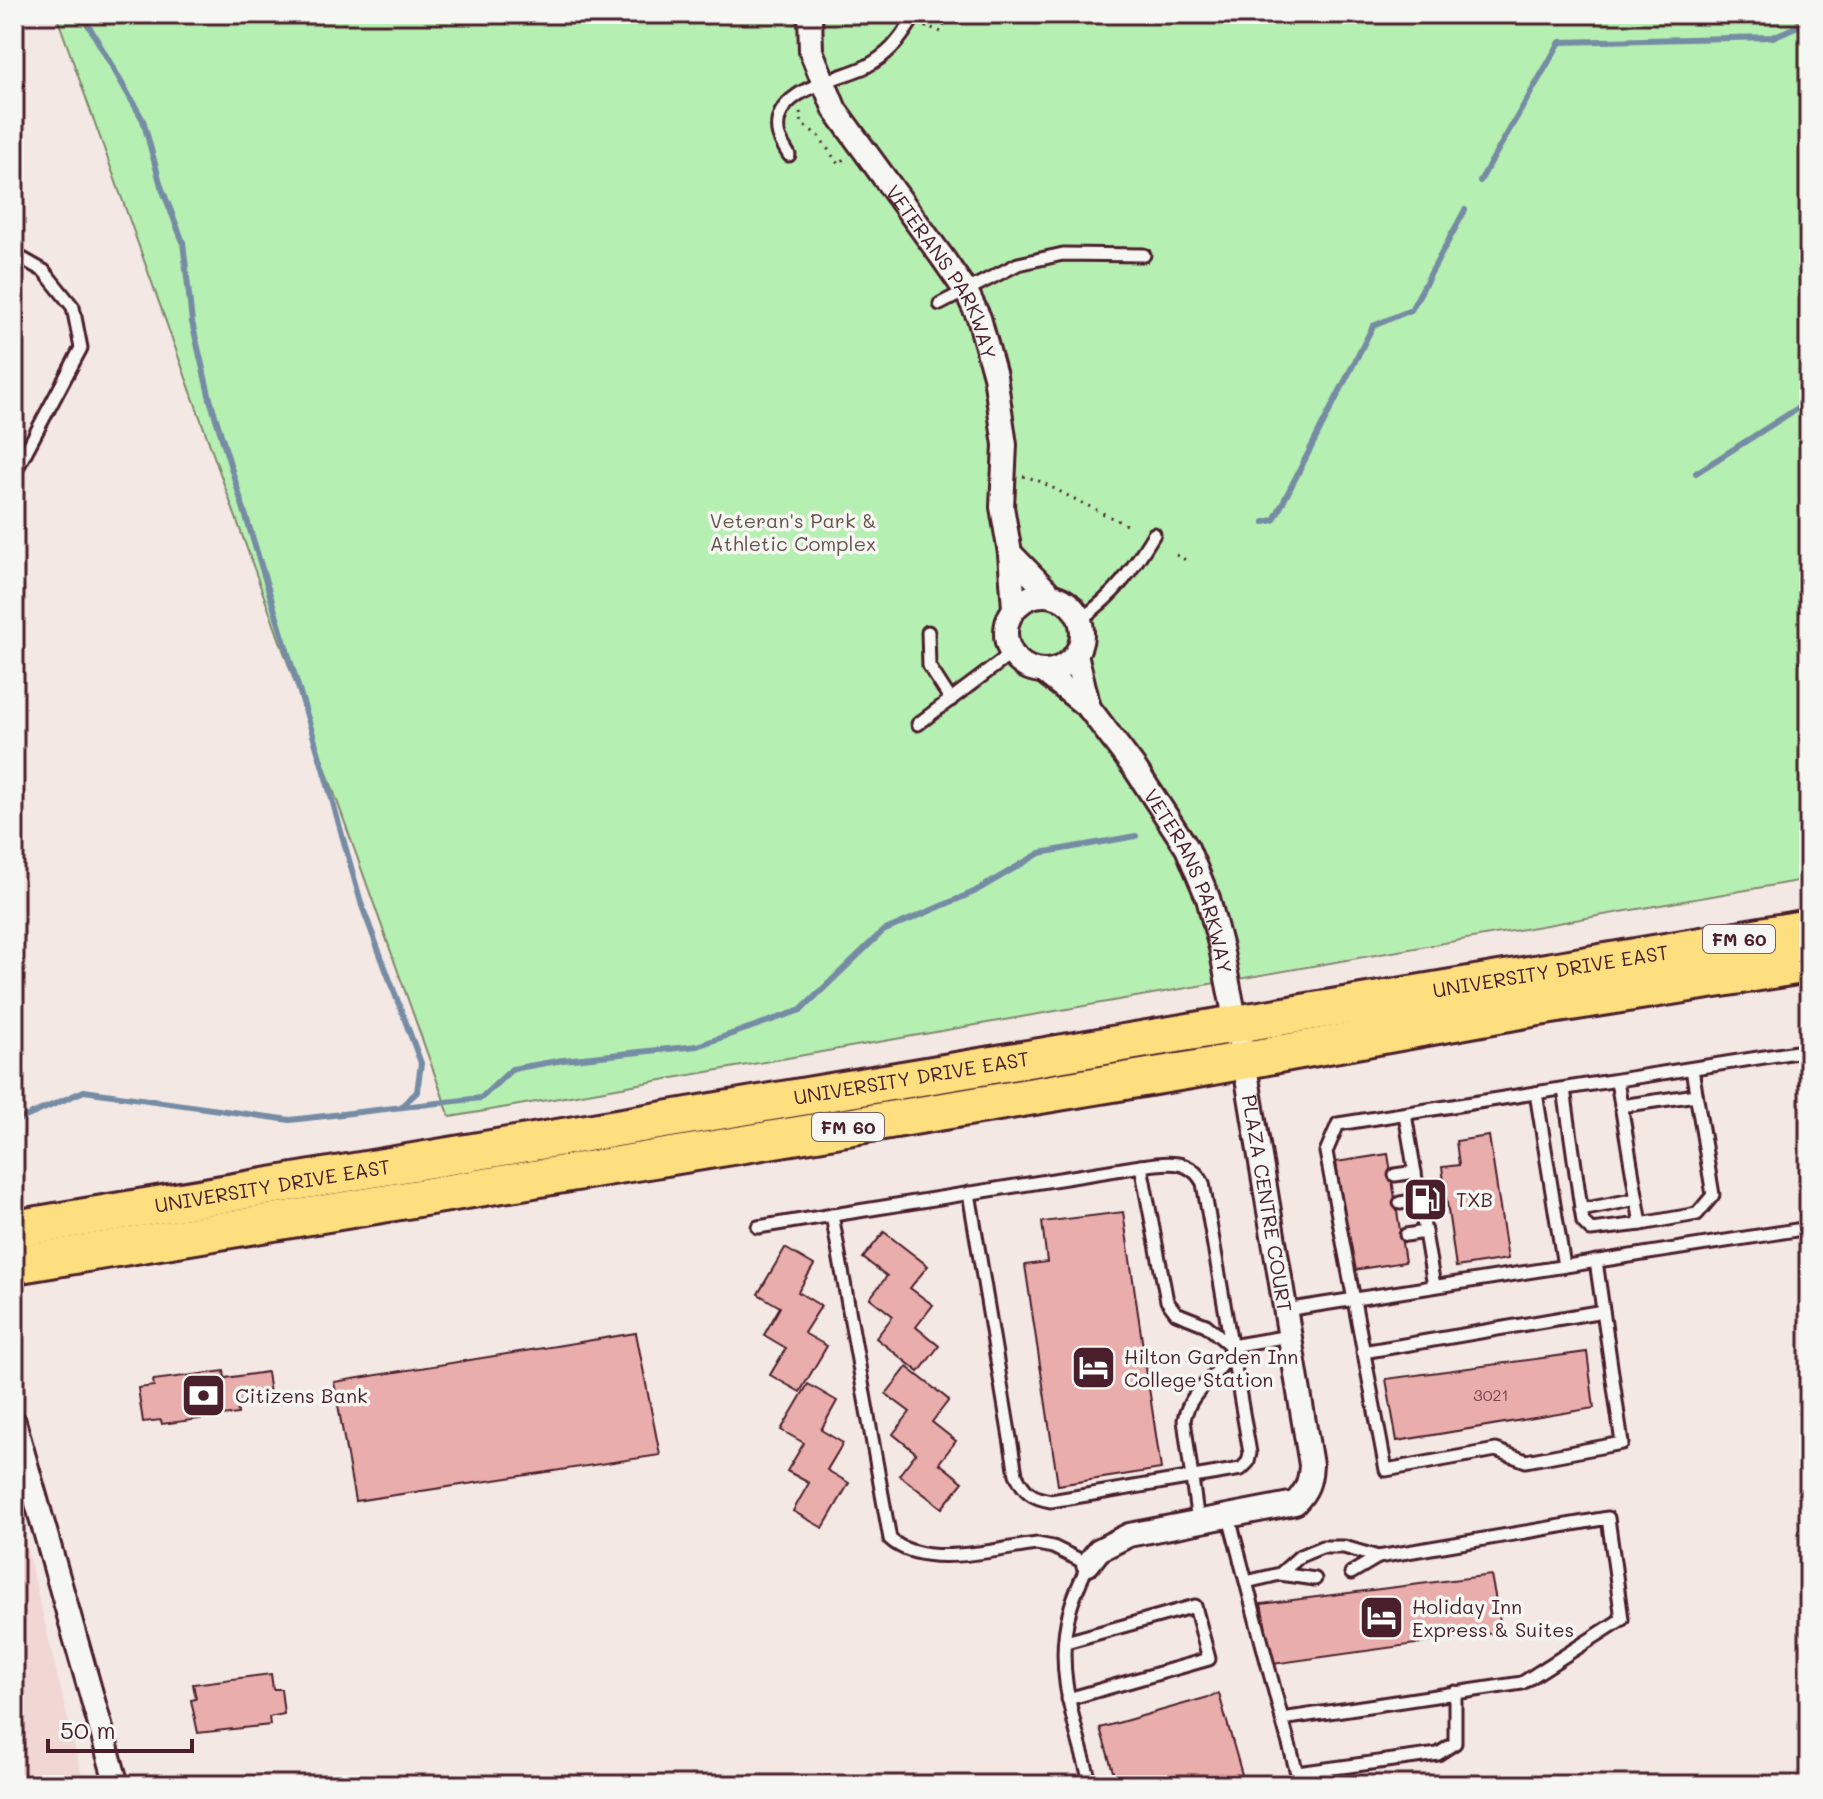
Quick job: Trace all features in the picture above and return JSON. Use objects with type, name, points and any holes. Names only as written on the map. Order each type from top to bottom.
[{"type":"main road","name":"UNIVERSITY DRIVE EAST","points":[[14,1229],[1809,928]]},
{"type":"main road","name":"UNIVERSITY DRIVE EAST","points":[[14,1265],[1243,1061],[1520,1010],[1808,969]]},
{"type":"street","name":"VETERANS PARKWAY","points":[[810,14],[811,51],[835,110],[967,293],[979,318],[995,376],[1005,445],[1002,507],[1010,553],[1014,608]]},
{"type":"street","points":[[1010,553],[1051,595]]},
{"type":"street","points":[[1037,595],[1063,599],[1080,620],[1083,631],[1076,654],[1068,664],[1057,670],[1044,672],[1020,664],[1006,643],[1005,631],[1014,608],[1025,599],[1037,595]]},
{"type":"street","name":"VETERANS PARKWAY","points":[[1076,654],[1089,708]]},
{"type":"street","name":"VETERANS PARKWAY","points":[[1044,672],[1089,708],[1136,770],[1187,848],[1208,898],[1243,1061]]},
{"type":"street","name":"PLAZA CENTRE COURT","points":[[1088,1564],[1099,1550],[1129,1535],[1295,1503],[1305,1493],[1310,1481],[1311,1465],[1243,1061]]},
{"type":"street","points":[[14,1422],[24,1494],[117,1785]]},
{"type":"lane","points":[[789,155],[778,135],[778,117],[787,102],[823,81],[868,66],[896,47],[911,22]]},
{"type":"lane","points":[[14,254],[44,271],[73,307],[81,348],[14,474]]},
{"type":"lane","points":[[940,304],[967,293],[1018,264],[1063,254],[1144,255]]},
{"type":"lane","points":[[1080,620],[1107,600],[1126,580],[1154,534]]},
{"type":"lane","points":[[928,632],[929,666],[951,700]]},
{"type":"lane","points":[[918,724],[1011,654]]},
{"type":"lane","points":[[1596,1261],[1622,1443],[1526,1461],[1496,1450],[1386,1470],[1326,1152],[1338,1124],[1809,1050]]},
{"type":"lane","points":[[1564,1089],[1583,1222],[1591,1230],[1641,1224],[1697,1214],[1713,1195],[1692,1069]]},
{"type":"lane","points":[[1617,1081],[1641,1224]]},
{"type":"lane","points":[[1536,1093],[1564,1266]]},
{"type":"lane","points":[[1621,1106],[1696,1095]]},
{"type":"lane","points":[[1405,1114],[1434,1286]]},
{"type":"lane","points":[[758,1227],[969,1193],[1141,1166],[1164,1162],[1176,1163],[1198,1173],[1203,1183],[1250,1453],[1248,1462],[1241,1469],[1051,1501],[1030,1496],[1016,1474],[969,1193]]},
{"type":"lane","points":[[1141,1166],[1167,1301],[1176,1313],[1206,1325],[1231,1346],[1289,1336]]},
{"type":"lane","points":[[1395,1175],[1415,1172]]},
{"type":"lane","points":[[1331,1184],[1346,1182]]},
{"type":"lane","points":[[1581,1210],[1637,1199]]},
{"type":"lane","points":[[1400,1203],[1419,1200]]},
{"type":"lane","points":[[1337,1213],[1351,1211]]},
{"type":"lane","points":[[832,1215],[890,1539],[908,1551],[939,1556],[1037,1544],[1053,1547],[1088,1564],[1069,1611],[1063,1667],[1068,1699],[1091,1785]]},
{"type":"lane","points":[[1285,1310],[1809,1228]]},
{"type":"lane","points":[[1406,1235],[1425,1232]]},
{"type":"lane","points":[[1342,1244],[1357,1242]]},
{"type":"lane","points":[[1363,1352],[1603,1311]]},
{"type":"lane","points":[[1198,1522],[1184,1420],[1187,1404],[1219,1372],[1231,1346]]},
{"type":"lane","points":[[1229,1517],[1297,1773],[1438,1754],[1455,1743],[1455,1692]]},
{"type":"lane","points":[[1282,1719],[1522,1683],[1622,1619],[1608,1518],[1378,1557],[1351,1573]]},
{"type":"lane","points":[[1280,1574],[1300,1556],[1322,1547],[1344,1547],[1378,1557]]},
{"type":"lane","points":[[1246,1582],[1280,1574],[1315,1579]]},
{"type":"lane","points":[[1066,1642],[1195,1606],[1209,1659],[1068,1699]]},
{"type":"path","points":[[800,112],[802,124],[819,136],[838,164],[847,156]]},
{"type":"path","points":[[1019,475],[1037,480],[1126,525]]},
{"type":"path","points":[[1176,555],[1186,560]]},
{"type":"shaded area","points":[[14,1495],[72,1736],[84,1785],[14,1785]]},
{"type":"green space","name":"Veteran's Park & Athletic Complex","points":[[56,14],[1795,14],[1809,53],[1809,879],[450,1117]]},
{"type":"building","points":[[1489,1136],[1508,1259],[1456,1267],[1442,1167],[1459,1165],[1456,1141]]},
{"type":"building","points":[[1388,1154],[1405,1262],[1353,1270],[1336,1162]]},
{"type":"building","name":"Hilton Garden Inn College Station","points":[[1123,1212],[1161,1469],[1058,1485],[1025,1265],[1047,1262],[1042,1222]]},
{"type":"building","points":[[884,1232],[928,1266],[910,1288],[933,1305],[916,1327],[939,1346],[919,1372],[876,1338],[893,1316],[870,1298],[887,1276],[863,1258]]},
{"type":"building","points":[[785,1248],[814,1265],[798,1292],[821,1306],[804,1333],[827,1346],[800,1392],[770,1375],[786,1348],[764,1335],[780,1307],[758,1294]]},
{"type":"building","points":[[636,1333],[660,1455],[355,1501],[334,1382]]},
{"type":"building","points":[[1587,1352],[1594,1408],[1397,1441],[1386,1379]]},
{"type":"building","points":[[907,1367],[949,1400],[932,1422],[956,1441],[939,1463],[963,1482],[942,1508],[899,1475],[916,1453],[893,1434],[910,1412],[886,1394]]},
{"type":"building","name":"Citizens Bank","points":[[224,1371],[225,1378],[267,1372],[271,1402],[237,1407],[238,1414],[162,1424],[161,1420],[143,1422],[138,1388],[154,1386],[153,1380]]},
{"type":"building","points":[[808,1384],[837,1401],[821,1430],[843,1443],[827,1470],[849,1483],[823,1528],[793,1511],[809,1483],[787,1471],[804,1443],[781,1430]]},
{"type":"building","name":"Holiday Inn Express & Suites","points":[[1491,1575],[1502,1632],[1273,1664],[1261,1604]]},
{"type":"building","points":[[271,1674],[273,1689],[281,1689],[284,1714],[269,1717],[270,1725],[198,1733],[191,1700],[196,1699],[193,1684]]},
{"type":"building","points":[[1219,1694],[1245,1785],[1117,1785],[1100,1728]]},
{"type":"waterway","points":[[82,14],[143,120],[161,186],[183,242],[192,322],[210,399],[362,906],[421,1063],[417,1092],[402,1106]]},
{"type":"waterway","points":[[1480,181],[1560,42],[1773,37],[1809,21]]},
{"type":"waterway","points":[[1264,522],[1274,520],[1373,326],[1411,310],[1465,210]]},
{"type":"waterway","points":[[1696,473],[1809,401]]},
{"type":"waterway","points":[[14,1122],[84,1091],[290,1120],[481,1098],[512,1069],[563,1060],[697,1046],[801,1010],[883,931],[974,892],[1040,853],[1136,836]]},
{"type":"place","name":"TXB","points":[[1425,1199]]},
{"type":"place","name":"Hilton Garden Inn College Station","points":[[1093,1367]]},
{"type":"place","name":"Citizens Bank","points":[[204,1395]]},
{"type":"place","name":"Holiday Inn Express & Suites","points":[[1381,1618]]}]
